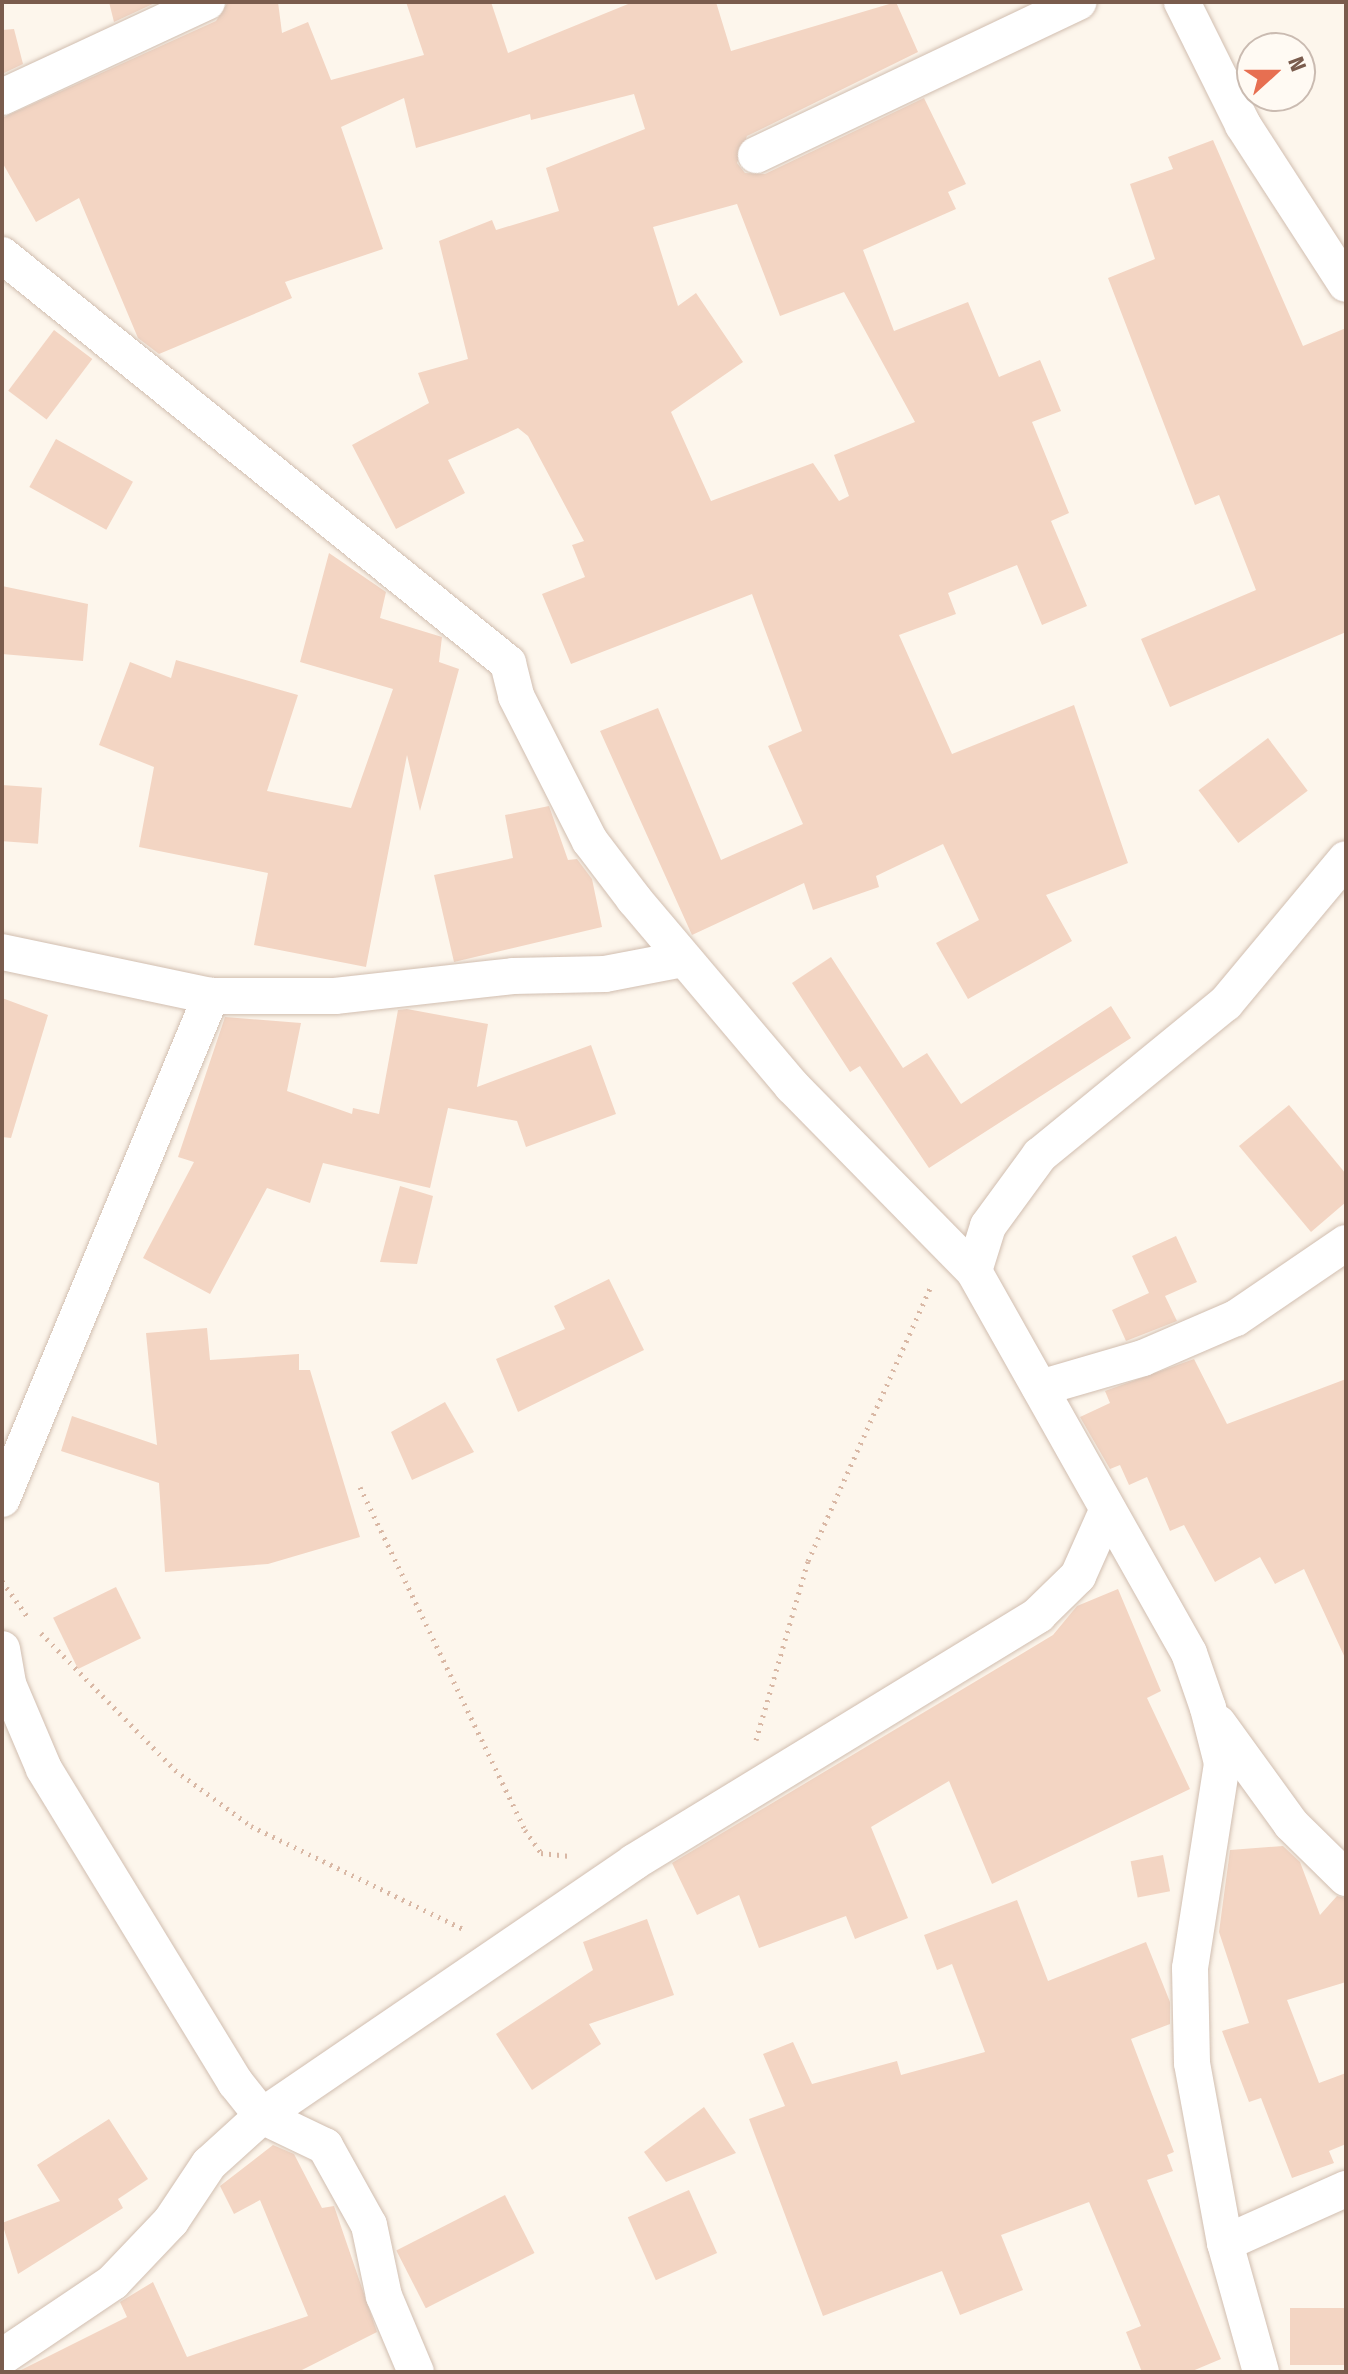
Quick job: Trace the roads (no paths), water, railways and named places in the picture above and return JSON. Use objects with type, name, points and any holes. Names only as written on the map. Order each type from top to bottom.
[{"type":"street","points":[[2,97],[207,2]]},
{"type":"street","points":[[756,155],[1078,2]]},
{"type":"street","points":[[1182,2],[1243,125],[1346,284]]},
{"type":"street","points":[[2,255],[508,663],[516,696],[590,841],[683,959],[792,1086],[974,1271],[1106,1513],[1189,1653],[1208,1708],[1222,1763],[1190,1968],[1192,2063],[1225,2243],[1254,2369]]},
{"type":"street","points":[[974,1271],[988,1226],[1040,1155],[1226,1003],[1346,859]]},
{"type":"street","points":[[2,952],[211,996],[335,996],[513,976],[605,974],[683,959]]},
{"type":"street","points":[[2,1499],[211,996]]},
{"type":"street","points":[[1040,1388],[1143,1358],[1236,1318],[1346,1243]]},
{"type":"street","points":[[2,2357],[113,2282],[171,2221],[209,2164],[262,2116],[634,1862],[1038,1615],[1078,1576],[1106,1513]]},
{"type":"street","points":[[2,1649],[8,1684],[44,1769],[262,2116],[325,2146],[369,2225],[384,2296],[416,2372]]},
{"type":"street","points":[[1208,1708],[1291,1824],[1346,1878]]},
{"type":"street","points":[[1225,2243],[1346,2189]]}]
